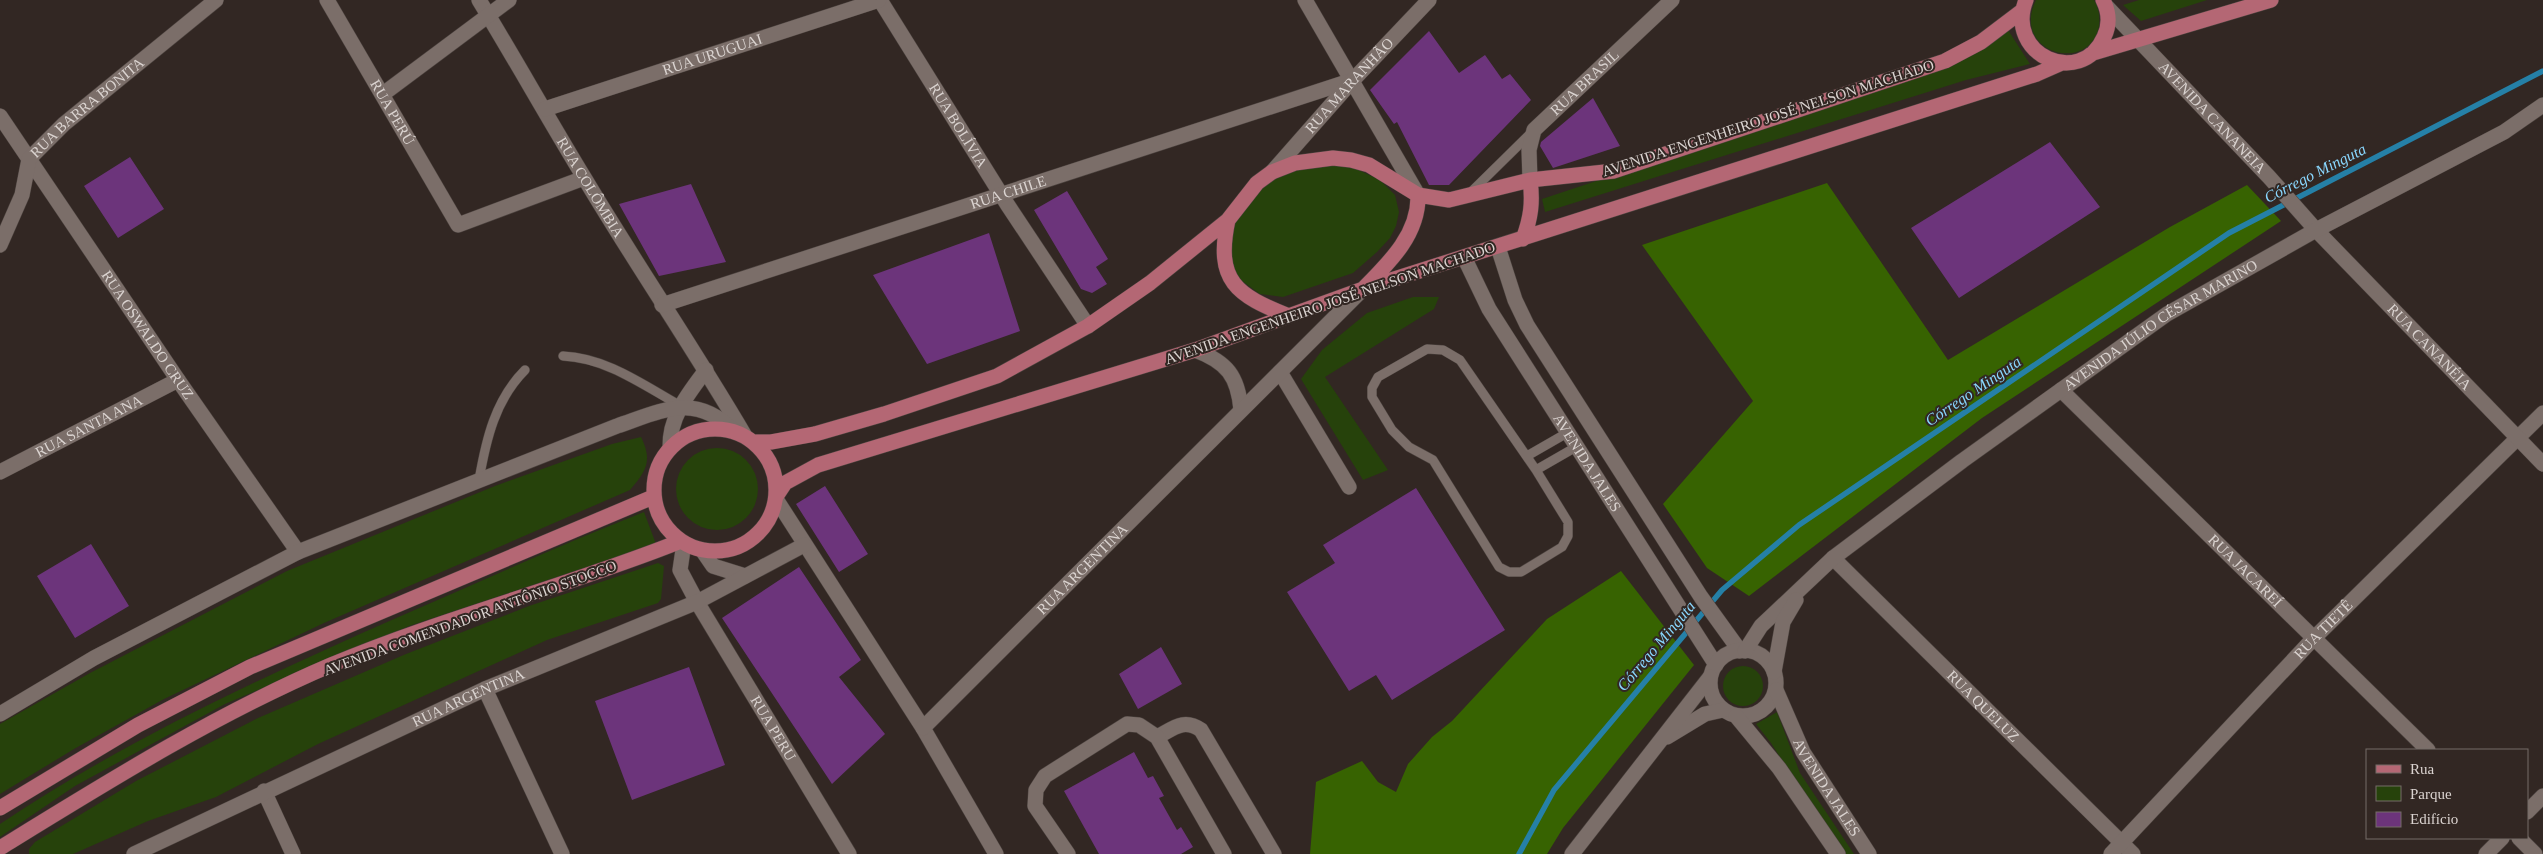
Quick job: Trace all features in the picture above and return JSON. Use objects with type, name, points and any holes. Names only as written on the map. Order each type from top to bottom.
[{"type":"main road","points":[[2092,53],[2271,0]]},
{"type":"main road","points":[[2092,53],[2101,44],[2107,32],[2108,19],[2104,3]]},
{"type":"main road","points":[[2024,6],[2024,35],[2030,46],[2050,60],[2062,63]]},
{"type":"main road","name":"AVENIDA ENGENHEIRO JOSÉ NELSON MACHADO","points":[[745,437],[772,442],[815,434],[884,414],[997,376],[1088,326],[1150,283],[1228,220],[1252,189],[1272,172],[1295,163],[1317,159],[1351,160],[1369,165],[1418,195],[1449,200],[1530,180],[1614,171],[1945,61],[1981,42],[2024,6]]},
{"type":"main road","name":"AVENIDA ENGENHEIRO JOSÉ NELSON MACHADO","points":[[776,497],[784,483],[801,472],[818,465],[1195,350],[1362,289],[2037,74],[2062,63],[2083,59],[2092,53]]},
{"type":"main road","points":[[1523,239],[1530,222],[1532,207],[1530,180]]},
{"type":"main road","points":[[1362,289],[1387,266],[1408,235],[1418,208],[1418,195]]},
{"type":"main road","points":[[1228,220],[1224,239],[1224,256],[1231,279],[1250,299],[1289,316]]},
{"type":"main road","points":[[705,429],[745,437],[771,463],[776,481],[776,497],[766,526],[756,536],[730,550],[702,550],[682,542],[666,527],[657,513],[653,497],[654,481],[658,466],[670,448],[691,433],[705,429]]},
{"type":"main road","points":[[0,808],[138,725],[250,667],[653,497]]},
{"type":"main road","name":"AVENIDA COMENDADOR ANTÔNIO STOCCO","points":[[0,848],[248,704],[332,665],[488,608],[580,580],[682,542]]},
{"type":"street","name":"RUA BARRA BONITA","points":[[0,245],[22,195],[28,159],[64,124],[216,0]]},
{"type":"street","name":"RUA PERÚ","points":[[327,0],[458,225],[584,178]]},
{"type":"street","name":"RUA COLÔMBIA","points":[[478,0],[545,109],[584,178],[662,305],[706,370],[745,437]]},
{"type":"street","points":[[383,94],[509,0]]},
{"type":"street","name":"RUA URUGUAI","points":[[545,109],[879,0]]},
{"type":"street","name":"RUA BOLÍVIA","points":[[879,0],[1002,195],[1088,326]]},
{"type":"street","points":[[1305,0],[1418,195]]},
{"type":"street","name":"RUA MARANHÃO","points":[[1272,172],[1353,80],[1429,0]]},
{"type":"street","name":"RUA BRASIL","points":[[1534,130],[1672,0]]},
{"type":"street","name":"AVENIDA CANANEIA","points":[[2104,3],[2269,177],[2316,230]]},
{"type":"street","name":"RUA CHILE","points":[[662,305],[1353,80]]},
{"type":"street","name":"AVENIDA JÚLIO CÉSAR MARINO","points":[[1743,651],[1761,626],[1833,558],[2060,390],[2167,314],[2316,230],[2504,132],[2543,105]]},
{"type":"street","name":"RUA OSWALDO CRUZ","points":[[0,116],[178,380],[298,552]]},
{"type":"street","points":[[1530,180],[1529,150],[1534,130]]},
{"type":"street","name":"RUA CANANÉIA","points":[[2316,230],[2543,464]]},
{"type":"street","name":"AVENIDA JALES","points":[[1498,247],[1514,300],[1527,325],[1701,597],[1743,651]]},
{"type":"street","name":"AVENIDA JALES","points":[[1464,257],[1489,309],[1694,630],[1713,671]]},
{"type":"street","name":"RUA ARGENTINA","points":[[923,728],[1362,289]]},
{"type":"street","points":[[1195,350],[1214,357],[1230,371],[1239,390],[1241,410]]},
{"type":"street","points":[[670,448],[670,434],[681,406],[706,370]]},
{"type":"street","points":[[1280,372],[1349,486]]},
{"type":"street","name":"RUA SANTA ANA","points":[[0,472],[178,380]]},
{"type":"street","name":"RUA JACAREÍ","points":[[2060,390],[2427,749]]},
{"type":"street","points":[[0,714],[94,658],[298,552],[617,426],[669,408],[681,406],[705,410],[716,415],[745,437]]},
{"type":"street","name":"RUA TIETÊ","points":[[2116,848],[2313,639],[2543,413]]},
{"type":"street","points":[[776,497],[804,545],[923,728],[996,854]]},
{"type":"street","name":"RUA PERU","points":[[682,542],[680,570],[697,602],[849,854]]},
{"type":"street","name":"RUA ARGENTINA","points":[[134,854],[264,791],[485,689],[697,602],[804,545]]},
{"type":"street","points":[[702,550],[713,566],[745,576]]},
{"type":"street","name":"RUA QUELUZ","points":[[1833,558],[2116,848],[2133,854]]},
{"type":"street","name":"AVENIDA JÚLIO CÉSAR MARINO","points":[[1774,672],[1783,622],[1804,586]]},
{"type":"street","points":[[1572,854],[1654,746],[1713,671],[1730,653],[1752,652],[1766,660],[1774,672],[1776,690],[1772,700],[1756,714],[1705,714],[1681,727],[1654,746]]},
{"type":"street","points":[[1713,671],[1712,696],[1730,713]]},
{"type":"street","points":[[485,689],[562,854]]},
{"type":"street","name":"AVENIDA JALES","points":[[1776,690],[1803,752],[1869,854]]},
{"type":"street","name":"AVENIDA JALES","points":[[1730,713],[1779,768],[1838,854]]},
{"type":"street","points":[[1068,854],[1035,806],[1036,790],[1045,776],[1127,724],[1140,725],[1157,737],[1224,854]]},
{"type":"street","points":[[1157,737],[1183,724],[1192,724],[1202,730],[1274,854]]},
{"type":"street","points":[[264,791],[293,854]]},
{"type":"street","points":[[2528,811],[2543,796]]},
{"type":"street","points":[[2486,854],[2501,839]]},
{"type":"street","points":[[2520,839],[2535,854]]},
{"type":"lane","points":[[1466,196],[1534,130]]},
{"type":"lane","points":[[1427,349],[1442,350],[1460,360],[1536,470],[1568,522],[1568,536],[1562,547],[1521,572],[1509,572],[1499,567],[1433,460],[1409,447],[1392,430],[1372,397],[1372,388],[1378,377],[1427,349]]},
{"type":"lane","points":[[563,356],[580,356],[596,361],[628,375],[681,406]]},
{"type":"lane","points":[[479,480],[493,422],[504,396],[525,370]]},
{"type":"lane","points":[[1527,456],[1567,433]]},
{"type":"lane","points":[[1536,470],[1576,447]]},
{"type":"green space","points":[[2036,0],[2094,0],[2098,9],[2099,26],[2093,41],[2082,50],[2068,53],[2054,51],[2042,44],[2034,33],[2031,18]]},
{"type":"green space","points":[[2139,0],[2207,0],[2141,21],[2123,5]]},
{"type":"green space","points":[[2008,30],[2030,64],[1966,80],[1545,212],[1542,199],[1961,60]]},
{"type":"green space","points":[[1324,163],[1354,168],[1380,180],[1395,195],[1399,212],[1396,226],[1390,238],[1353,273],[1283,297],[1260,294],[1242,281],[1233,268],[1229,244],[1233,221],[1269,181],[1295,168]]},
{"type":"green space","points":[[1827,183],[1948,360],[2170,227],[2247,185],[2281,221],[1982,418],[1749,596],[1707,568],[1663,504],[1753,401],[1642,245]]},
{"type":"green space","points":[[1413,297],[1439,297],[1434,309],[1325,377],[1388,470],[1363,480],[1301,379],[1322,350],[1367,313]]},
{"type":"green space","points":[[641,437],[647,453],[646,465],[644,471],[630,490],[324,623],[164,699],[74,749],[0,794],[0,724],[90,673],[287,571],[495,486],[612,444]]},
{"type":"green space","points":[[717,448],[733,451],[746,460],[755,473],[758,489],[755,505],[746,518],[733,527],[717,530],[701,527],[688,518],[679,505],[676,489],[679,473],[688,460],[701,451]]},
{"type":"green space","points":[[644,512],[656,544],[409,626],[225,704],[75,786],[0,837],[0,824],[95,765],[192,713],[343,642]]},
{"type":"green space","points":[[658,563],[664,566],[661,599],[658,603],[547,640],[318,744],[216,797],[148,821],[73,854],[29,854],[29,849],[35,842],[136,781],[258,718],[406,654],[529,606]]},
{"type":"green space","points":[[1621,571],[1694,665],[1563,828],[1547,854],[1310,854],[1316,782],[1362,761],[1378,782],[1396,792],[1408,764],[1432,737],[1452,721],[1547,619]]},
{"type":"green space","points":[[1747,666],[1754,669],[1760,675],[1763,686],[1762,694],[1754,703],[1747,706],[1739,706],[1732,703],[1724,694],[1723,682],[1726,675],[1735,667]]},
{"type":"green space","points":[[1777,712],[1800,773],[1854,854],[1843,854],[1771,743],[1756,724]]},
{"type":"building","points":[[1429,31],[1459,73],[1485,55],[1502,79],[1510,74],[1531,100],[1449,185],[1429,185],[1397,122],[1394,124],[1370,90]]},
{"type":"building","points":[[1593,98],[1620,146],[1553,168],[1540,146],[1541,142]]},
{"type":"building","points":[[2050,142],[2100,207],[1959,298],[1911,228]]},
{"type":"building","points":[[130,157],[164,209],[118,238],[84,186]]},
{"type":"building","points":[[691,184],[726,262],[659,276],[619,204]]},
{"type":"building","points":[[1067,191],[1108,259],[1096,267],[1107,284],[1092,293],[1081,289],[1034,210]]},
{"type":"building","points":[[989,233],[1020,331],[927,364],[873,275]]},
{"type":"building","points":[[825,486],[868,554],[839,572],[796,504]]},
{"type":"building","points":[[1416,488],[1505,630],[1392,700],[1376,675],[1349,691],[1287,592],[1335,563],[1323,545]]},
{"type":"building","points":[[91,544],[129,606],[75,638],[37,576]]},
{"type":"building","points":[[799,567],[861,660],[839,677],[885,734],[832,784],[722,618]]},
{"type":"building","points":[[1161,647],[1182,684],[1138,709],[1119,674]]},
{"type":"building","points":[[689,667],[725,765],[632,800],[595,701]]},
{"type":"building","points":[[1134,752],[1148,778],[1153,776],[1164,796],[1159,798],[1177,830],[1181,827],[1193,847],[1181,854],[1099,854],[1064,791]]},
{"type":"waterway","name":"Córrego Minguta","points":[[1519,854],[1554,790],[1722,590],[1799,525],[2229,233],[2543,71]]}]
